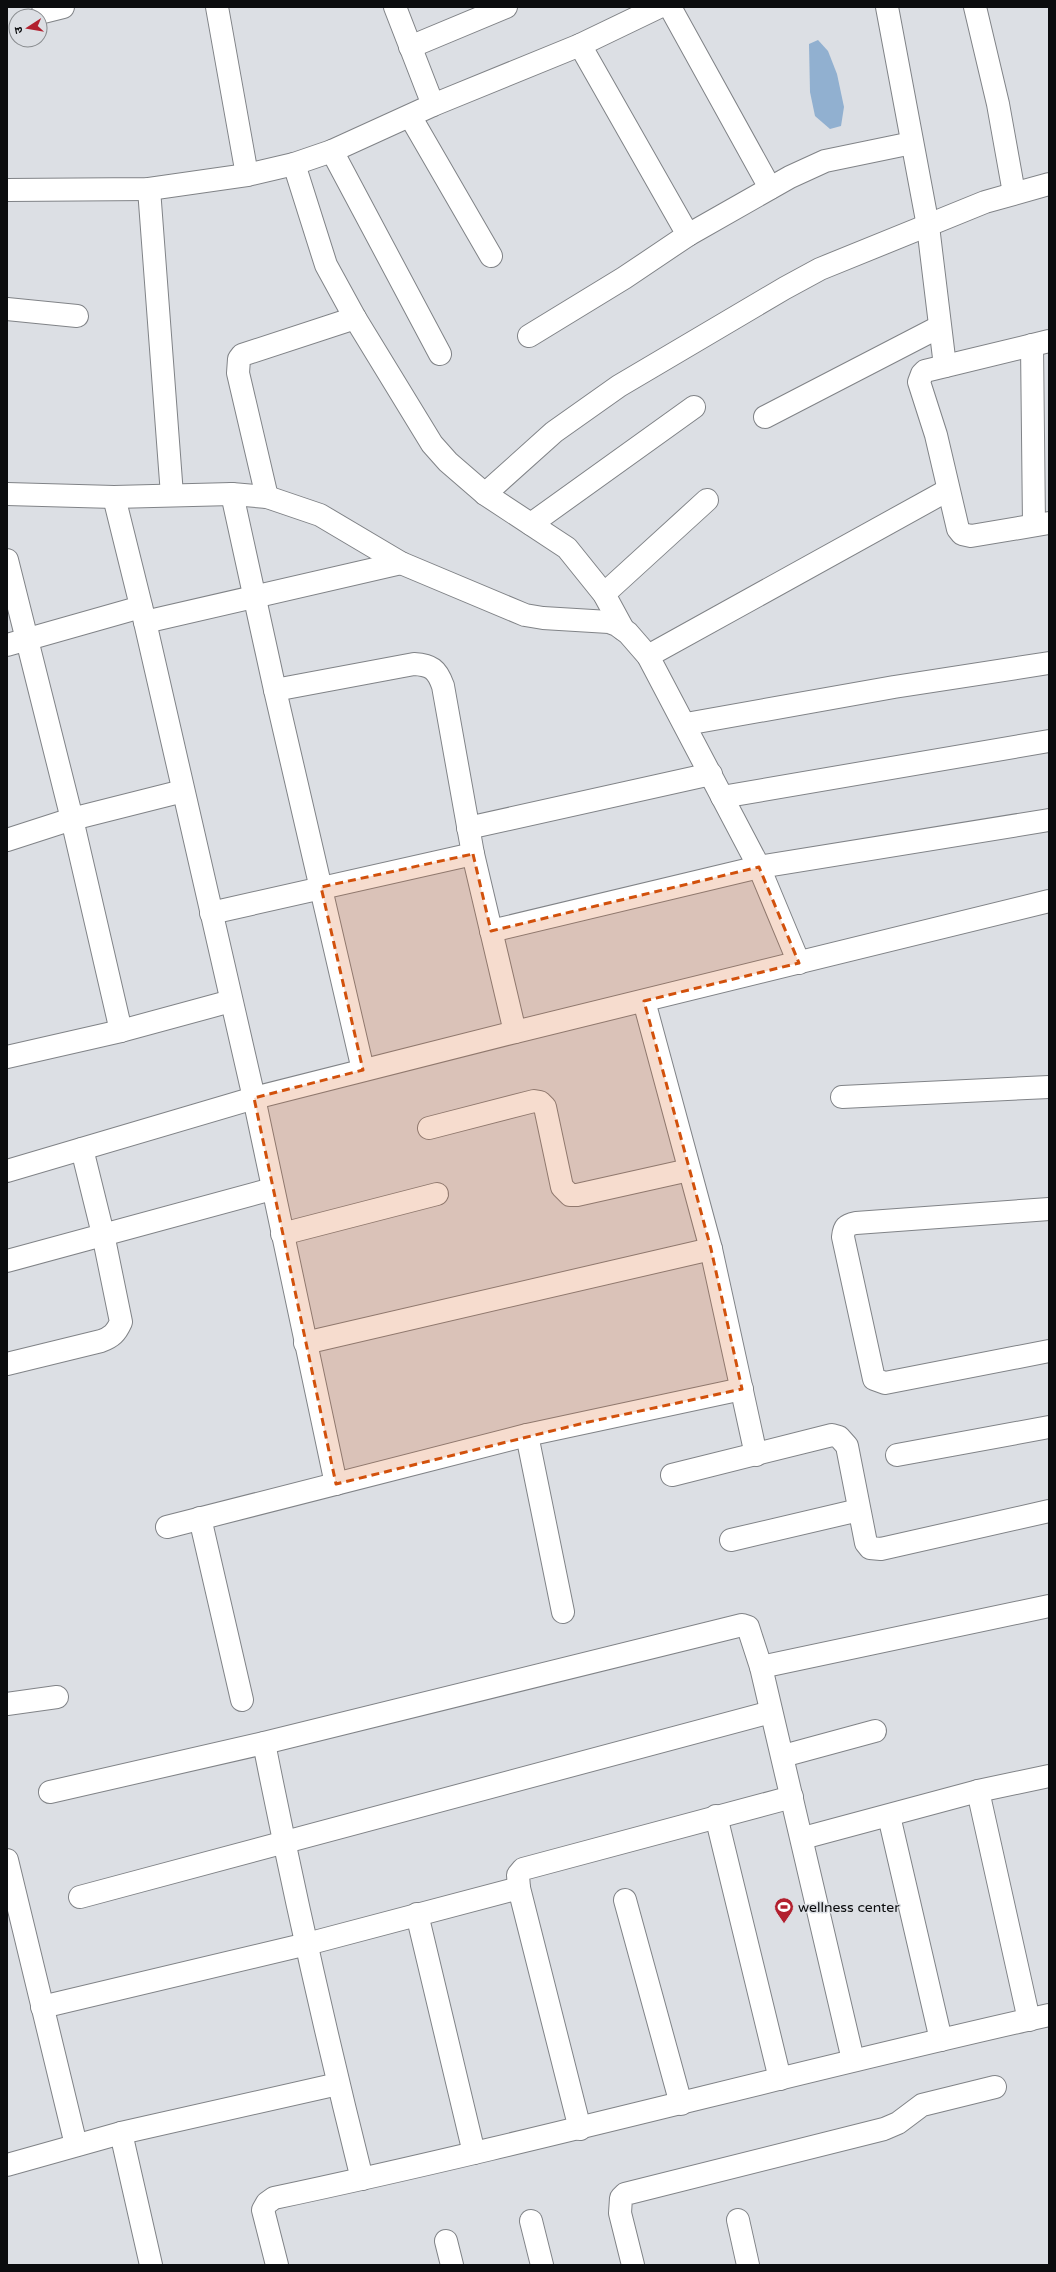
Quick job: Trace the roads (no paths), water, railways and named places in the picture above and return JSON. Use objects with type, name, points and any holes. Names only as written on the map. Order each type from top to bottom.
[{"type":"street","points":[[217,7],[247,175]]},
{"type":"street","points":[[395,7],[433,105]]},
{"type":"street","points":[[410,47],[506,7]]},
{"type":"street","points":[[7,190],[149,189],[247,175],[294,164],[332,151],[433,105],[580,45],[659,7]]},
{"type":"street","points":[[670,7],[770,188]]},
{"type":"street","points":[[887,7],[928,226],[939,327],[945,366]]},
{"type":"street","points":[[975,7],[998,104],[1014,193]]},
{"type":"street","points":[[580,45],[688,235]]},
{"type":"street","points":[[410,116],[491,256]]},
{"type":"street","points":[[529,336],[624,278],[688,235],[804,169],[825,161],[912,143]]},
{"type":"street","points":[[332,151],[440,354]]},
{"type":"street","points":[[294,164],[326,265],[355,318],[432,444],[448,462],[485,494],[566,548],[604,594],[622,629],[648,656],[686,724],[759,867],[799,963]]},
{"type":"street","points":[[485,494],[554,432],[619,386],[664,358],[820,269],[1014,193],[1049,184]]},
{"type":"street","points":[[149,189],[172,495]]},
{"type":"street","points":[[7,309],[77,316]]},
{"type":"street","points":[[267,498],[238,373],[239,359],[242,355],[355,318]]},
{"type":"street","points":[[765,417],[939,327]]},
{"type":"street","points":[[1041,343],[1041,524],[971,536],[962,534],[958,529],[936,435],[919,382],[922,374],[945,366],[1041,343]]},
{"type":"street","points":[[531,524],[694,407]]},
{"type":"street","points":[[648,656],[948,490]]},
{"type":"street","points":[[7,494],[114,497],[232,494],[267,498],[320,515],[401,562],[525,615],[543,618],[609,622],[622,629]]},
{"type":"street","points":[[232,494],[275,690],[363,1070]]},
{"type":"street","points":[[114,497],[143,615],[254,1098],[272,1189],[336,1484]]},
{"type":"street","points":[[604,594],[707,500]]},
{"type":"street","points":[[7,560],[17,642],[72,819],[121,1031]]},
{"type":"street","points":[[17,642],[143,615],[254,596],[401,562]]},
{"type":"street","points":[[686,724],[894,687],[1049,663]]},
{"type":"street","points":[[275,690],[414,664],[432,667],[438,672],[443,686],[473,854],[515,1032]]},
{"type":"street","points":[[722,797],[1049,741]]},
{"type":"street","points":[[468,828],[711,774]]},
{"type":"street","points":[[7,840],[72,819],[183,790]]},
{"type":"street","points":[[491,932],[759,867],[1049,820]]},
{"type":"street","points":[[211,913],[473,854]]},
{"type":"street","points":[[7,1171],[254,1098],[515,1032],[1049,901]]},
{"type":"street","points":[[7,1057],[121,1031],[231,1001]]},
{"type":"street","points":[[644,1001],[710,1249],[756,1455]]},
{"type":"street","points":[[842,1097],[1049,1087]]},
{"type":"street","points":[[429,1128],[534,1101],[540,1102],[545,1107],[562,1187],[570,1195],[577,1195],[689,1170]]},
{"type":"street","points":[[7,1364],[112,1337],[117,1332],[121,1322],[103,1234],[82,1149]]},
{"type":"street","points":[[7,1260],[272,1189]]},
{"type":"street","points":[[282,1234],[437,1194]]},
{"type":"street","points":[[1049,1209],[856,1223],[847,1225],[844,1228],[843,1237],[870,1371],[874,1379],[879,1382],[885,1383],[1049,1351]]},
{"type":"street","points":[[305,1343],[426,1313],[710,1249]]},
{"type":"street","points":[[167,1527],[527,1435],[742,1389]]},
{"type":"street","points":[[897,1455],[1049,1427]]},
{"type":"street","points":[[527,1435],[563,1612]]},
{"type":"street","points":[[672,1475],[832,1435],[839,1437],[846,1446],[866,1543],[876,1549],[1049,1511]]},
{"type":"street","points":[[731,1540],[860,1510]]},
{"type":"street","points":[[200,1518],[242,1700]]},
{"type":"street","points":[[761,1667],[1049,1606]]},
{"type":"street","points":[[50,1792],[264,1743],[736,1625],[748,1627],[761,1667],[783,1756],[854,2060]]},
{"type":"street","points":[[7,1704],[57,1697]]},
{"type":"street","points":[[80,1897],[284,1844],[771,1712]]},
{"type":"street","points":[[783,1756],[875,1731]]},
{"type":"street","points":[[264,1743],[284,1844],[338,2084],[362,2179]]},
{"type":"street","points":[[802,1838],[978,1791],[1049,1776]]},
{"type":"street","points":[[277,2265],[264,2219],[263,2210],[267,2203],[274,2198],[580,2129],[854,2060],[1039,2018],[978,1791]]},
{"type":"street","points":[[580,2129],[518,1875],[523,1869],[716,1816],[792,1797]]},
{"type":"street","points":[[716,1816],[780,2079]]},
{"type":"street","points":[[889,1816],[941,2040]]},
{"type":"street","points":[[7,1860],[76,2145]]},
{"type":"street","points":[[42,2007],[307,1944],[520,1888]]},
{"type":"street","points":[[625,1900],[682,2104]]},
{"type":"street","points":[[417,1914],[474,2153]]},
{"type":"street","points":[[7,2165],[121,2133],[338,2084]]},
{"type":"street","points":[[633,2265],[620,2213],[621,2198],[625,2194],[884,2129],[898,2123],[922,2105],[995,2087]]},
{"type":"street","points":[[121,2133],[151,2265]]},
{"type":"street","points":[[738,2220],[748,2265]]},
{"type":"street","points":[[531,2221],[542,2265]]},
{"type":"street","points":[[446,2242],[452,2265]]},
{"type":"water","points":[[818,40],[828,51],[837,74],[844,107],[841,126],[830,129],[815,116],[810,92],[809,44]]},
{"type":"place","name":"wellness center","points":[[784,1924]]}]
